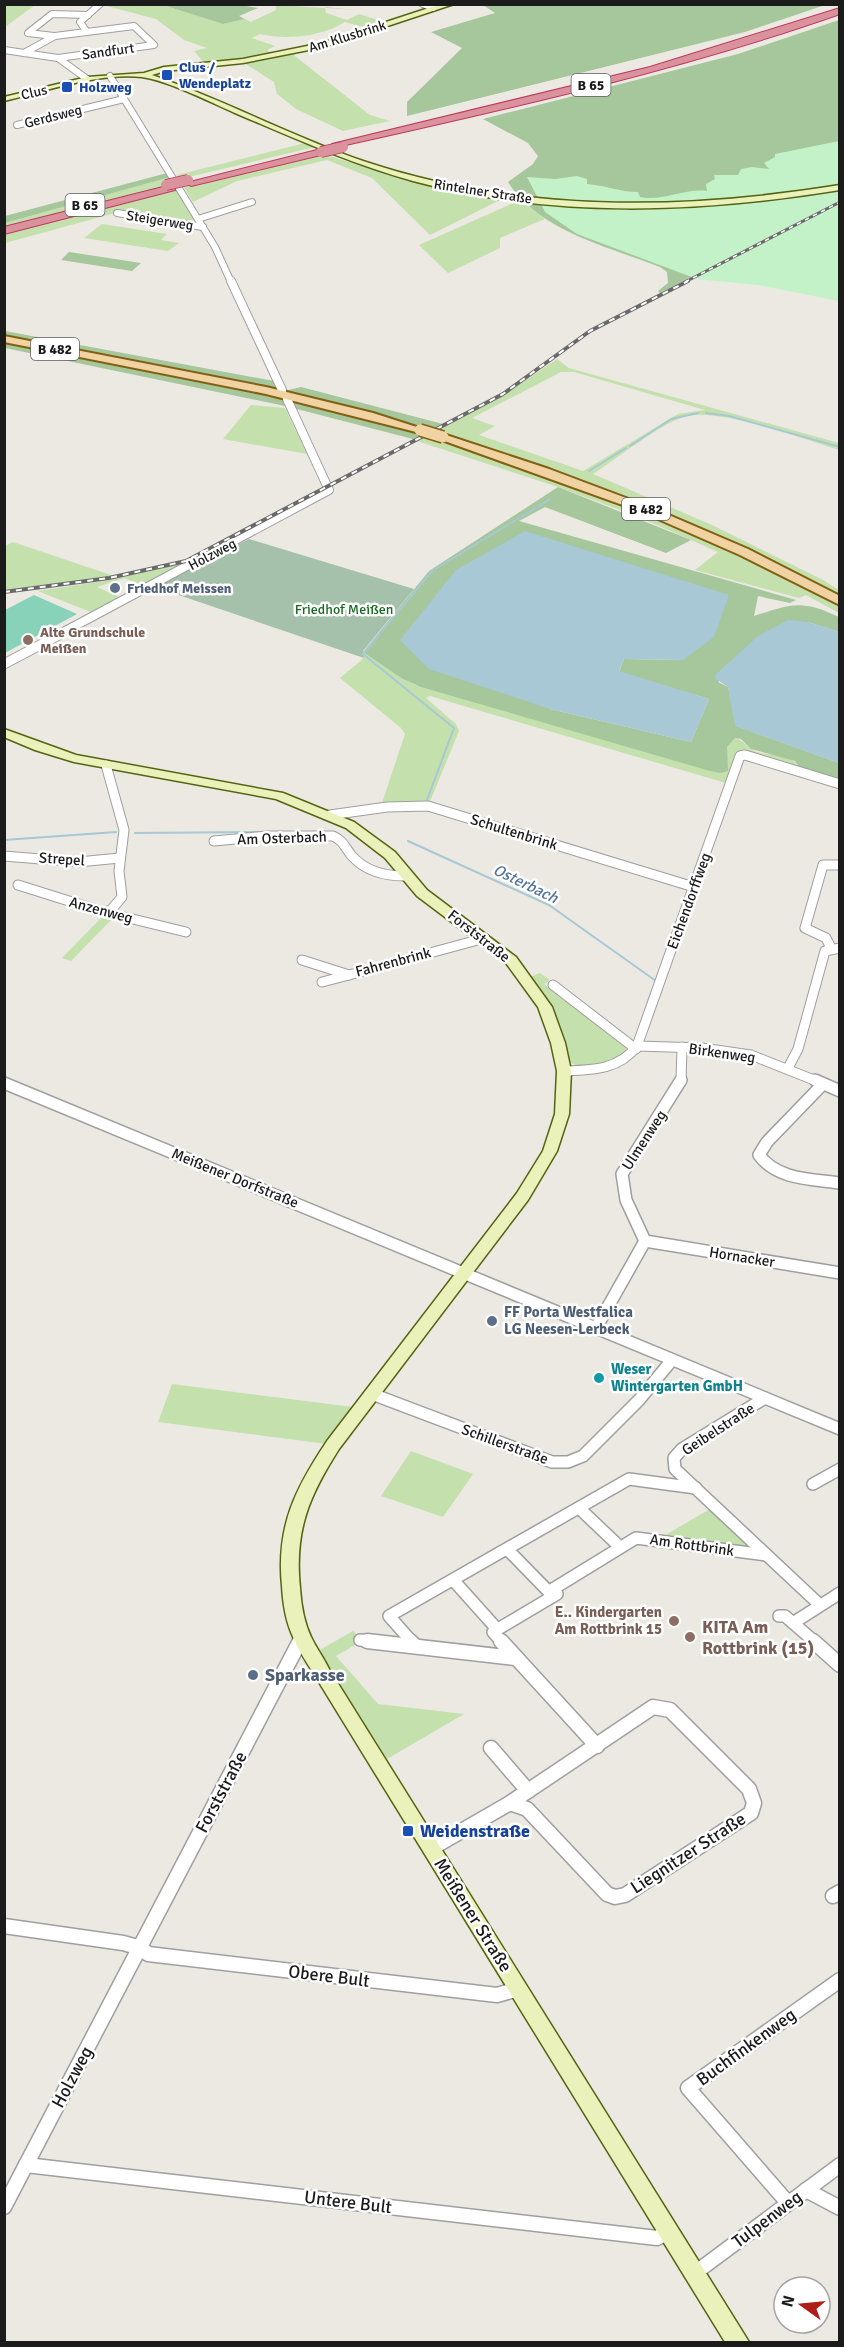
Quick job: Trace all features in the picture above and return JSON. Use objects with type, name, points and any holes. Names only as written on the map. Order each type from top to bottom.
[{"type":"highway","name":"B 65","points":[[6,230],[168,186],[667,70],[744,48],[840,13]]},
{"type":"main road","name":"B 482","points":[[4,339],[221,380],[420,429],[627,501],[735,548],[840,601]]},
{"type":"street","points":[[55,36],[28,33],[52,14],[88,15],[100,4]]},
{"type":"street","points":[[423,4],[433,8]]},
{"type":"street","name":"Am Klusbrink","points":[[240,61],[338,41],[451,4]]},
{"type":"street","name":"Sandfurt","points":[[87,32],[79,23],[88,15]]},
{"type":"street","name":"Sandfurt","points":[[24,53],[55,36],[134,26],[154,45],[58,58]]},
{"type":"street","points":[[4,50],[58,58],[87,79]]},
{"type":"street","name":"Clus","points":[[4,99],[87,79],[144,75],[172,68],[240,61]]},
{"type":"street","name":"Rintelner Straße","points":[[144,75],[359,162],[424,181],[483,192],[583,203],[670,205],[752,200],[840,186]]},
{"type":"street","points":[[110,76],[203,227],[231,278],[282,390]]},
{"type":"street","name":"Gerdsweg","points":[[17,125],[124,99]]},
{"type":"street","points":[[198,219],[252,202]]},
{"type":"street","name":"Steigerweg","points":[[117,213],[203,227]]},
{"type":"street","name":"Holzweg","points":[[4,664],[329,490],[287,399]]},
{"type":"street","name":"Forststraße","points":[[4,732],[56,753],[106,765],[244,788],[279,796],[330,815],[373,840],[390,855],[405,876],[422,893],[485,938],[519,969],[545,1007],[564,1071],[562,1114],[550,1151],[523,1196],[361,1409]]},
{"type":"street","name":"Eichendorffweg","points":[[637,1048],[740,756],[745,754],[840,784]]},
{"type":"street","points":[[104,912],[111,910],[122,897],[120,858],[124,830],[106,765]]},
{"type":"street","name":"Schultenbrink","points":[[330,815],[376,808],[428,806],[694,887]]},
{"type":"street","name":"Am Osterbach","points":[[214,841],[267,836],[333,836],[342,840],[346,849],[374,874],[405,876]]},
{"type":"street","name":"Strepel","points":[[4,856],[78,862],[120,858]]},
{"type":"street","points":[[788,1068],[798,1049],[825,951],[835,948],[826,938],[805,928],[823,865],[840,865]]},
{"type":"street","name":"Anzenweg","points":[[18,885],[104,912],[186,932]]},
{"type":"street","name":"Fahrenbrink","points":[[302,960],[349,975],[485,938]]},
{"type":"street","points":[[322,982],[349,975]]},
{"type":"street","points":[[552,985],[637,1048],[625,1059],[606,1068],[564,1071]]},
{"type":"street","name":"Birkenweg","points":[[637,1048],[682,1047],[744,1053],[788,1068],[840,1091]]},
{"type":"street","name":"Ulmenweg","points":[[645,1241],[626,1203],[621,1184],[622,1174],[678,1090],[681,1083],[682,1047]]},
{"type":"street","name":"Meißener Dorfstraße","points":[[4,1083],[840,1429]]},
{"type":"street","points":[[823,1084],[767,1142],[759,1155],[764,1164],[773,1170],[840,1184]]},
{"type":"street","points":[[596,1328],[645,1241]]},
{"type":"street","name":"Hornacker","points":[[645,1241],[840,1273]]},
{"type":"street","name":"Schillerstraße","points":[[372,1394],[552,1462],[574,1462],[584,1456],[639,1400],[672,1360]]},
{"type":"street","name":"Geibelstraße","points":[[696,1488],[675,1469],[674,1458],[681,1449],[765,1398]]},
{"type":"street","name":"Meißener Straße","points":[[361,1409],[326,1457],[295,1514],[290,1542],[293,1605],[302,1637],[738,2343]]},
{"type":"street","points":[[813,1484],[840,1469]]},
{"type":"street","points":[[415,1646],[389,1616],[454,1581],[629,1479],[696,1488]]},
{"type":"street","name":"Am Rottbrink","points":[[696,1488],[820,1605]]},
{"type":"street","points":[[579,1508],[620,1546]]},
{"type":"street","name":"Am Rottbrink","points":[[553,1592],[620,1546],[636,1538],[766,1555]]},
{"type":"street","points":[[508,1550],[549,1592],[553,1592]]},
{"type":"street","points":[[454,1581],[497,1629]]},
{"type":"street","points":[[432,1848],[510,1803],[597,1746],[493,1632],[553,1592]]},
{"type":"street","points":[[793,1623],[840,1593]]},
{"type":"street","points":[[778,1616],[786,1616],[840,1665]]},
{"type":"street","name":"Forststraße","points":[[141,1948],[302,1637]]},
{"type":"street","points":[[360,1640],[515,1658]]},
{"type":"street","name":"Liegnitzer Straße","points":[[510,1803],[527,1809],[607,1893],[615,1897],[625,1895],[751,1813],[754,1803],[749,1789],[670,1710],[654,1707],[597,1746]]},
{"type":"street","points":[[491,1748],[528,1791]]},
{"type":"street","name":"Obere Bult","points":[[4,1926],[141,1948],[148,1954],[497,1995],[518,1989]]},
{"type":"street","name":"Holzweg","points":[[4,2207],[141,1948]]},
{"type":"street","name":"Buchfinkenweg","points":[[788,2203],[688,2088],[840,1980]]},
{"type":"street","name":"Untere Bult","points":[[26,2164],[657,2238],[668,2232]]},
{"type":"street","name":"Tulpenweg","points":[[695,2273],[840,2165]]},
{"type":"street","points":[[806,2190],[840,2208]]},
{"type":"green space","points":[[5,4],[35,4],[35,5],[5,27]]},
{"type":"green space","points":[[235,4],[258,8],[239,16],[245,19],[223,24],[163,5]]},
{"type":"green space","points":[[103,5],[163,5],[223,24],[245,19],[251,22],[276,10],[276,5],[325,8],[326,13],[347,20],[359,14],[387,23],[370,29],[345,22],[325,31],[292,37],[260,34],[252,38],[275,46],[267,50],[272,54],[237,62],[241,64],[175,70],[172,68],[205,64],[194,51],[207,48],[184,40],[156,19]]},
{"type":"green space","points":[[483,5],[825,5],[745,32],[407,116],[407,102],[462,48],[431,32],[495,13]]},
{"type":"green space","points":[[839,20],[839,201],[660,293],[658,291],[668,283],[667,272],[660,267],[576,235],[538,213],[522,199],[508,182],[533,164],[538,156],[528,143],[483,119],[738,54]]},
{"type":"green space","points":[[291,53],[370,115],[390,121],[343,131],[296,109],[277,94],[274,82],[244,63]]},
{"type":"green space","points":[[839,141],[839,301],[758,285],[697,279],[577,234],[545,212],[527,177],[555,179],[577,176],[587,179],[587,184],[638,192],[640,197],[657,198],[690,191],[707,191],[706,184],[715,179],[714,175],[738,175],[741,169],[752,167],[769,169],[764,163],[775,157],[775,154]]},
{"type":"green space","points":[[305,143],[315,147],[180,179],[177,175]]},
{"type":"green space","points":[[323,154],[427,186],[506,197],[430,235],[372,178],[327,160],[237,181],[193,202],[184,187]]},
{"type":"green space","points":[[171,172],[174,176],[5,223],[5,216]]},
{"type":"green space","points":[[174,176],[203,227],[115,213],[5,243],[5,223]]},
{"type":"green space","points":[[520,200],[545,219],[500,238],[500,248],[448,273],[419,245]]},
{"type":"green space","points":[[102,224],[167,234],[161,240],[179,243],[168,251],[84,238]]},
{"type":"green space","points":[[69,252],[141,263],[132,271],[61,260]]},
{"type":"green space","points":[[5,331],[274,381],[278,389],[5,335]]},
{"type":"green space","points":[[4,343],[282,398],[285,406],[5,348]]},
{"type":"green space","points":[[557,359],[569,368],[839,443],[839,450],[760,425],[716,416],[698,415],[683,417],[661,427],[593,474],[712,525],[823,580],[839,590],[839,613],[806,595],[799,598],[695,570],[718,552],[639,517],[558,487],[417,441],[507,393]],"holes":[[[561,372],[574,372],[705,410],[678,414],[583,471],[479,435],[495,426],[472,418]]]},
{"type":"green space","points":[[301,387],[443,424],[432,429],[284,391]]},
{"type":"green space","points":[[290,400],[422,435],[413,439],[293,408]]},
{"type":"green space","points":[[251,405],[285,408],[307,454],[223,439]]},
{"type":"green space","points":[[558,487],[691,540],[666,553],[545,507],[519,521],[796,600],[790,603],[758,596],[754,616],[796,605],[826,611],[839,617],[839,632],[808,622],[718,682],[728,687],[736,726],[839,763],[839,782],[794,768],[798,765],[795,761],[751,749],[741,739],[735,738],[727,747],[728,771],[721,773],[421,687],[401,678],[363,652],[429,571]],"holes":[[[456,570],[683,660],[624,659],[619,672],[709,699],[691,742],[550,709]]]},
{"type":"green space","name":"Friedhof Meißen","points":[[249,539],[414,589],[363,651],[364,658],[155,587]]},
{"type":"green space","points":[[13,542],[114,576],[5,590],[5,546]]},
{"type":"green space","points":[[187,562],[144,586],[124,578],[97,587],[128,601],[98,615],[38,591],[109,580]]},
{"type":"green space","points":[[34,595],[77,614],[5,653],[5,610]]},
{"type":"green space","points":[[363,652],[401,678],[421,687],[727,763],[727,747],[735,738],[757,752],[782,756],[798,765],[794,768],[746,753],[726,783],[430,696],[426,698],[456,724],[459,731],[429,804],[381,806],[405,734],[401,728],[340,678],[364,658]]},
{"type":"green space","points":[[105,914],[114,917],[71,961],[62,958]]},
{"type":"green space","points":[[540,973],[550,980],[544,984],[618,1039],[626,1046],[626,1051],[614,1060],[599,1065],[583,1066],[569,1062],[530,977]]},
{"type":"green space","points":[[172,1384],[353,1407],[327,1444],[158,1422]]},
{"type":"green space","points":[[411,1451],[473,1474],[443,1517],[381,1496]]},
{"type":"green space","points":[[710,1509],[754,1550],[662,1537]]},
{"type":"green space","points":[[353,1631],[362,1641],[336,1656],[378,1704],[464,1714],[387,1759],[318,1651]]},
{"type":"water","points":[[525,531],[729,595],[714,637],[683,660],[624,659],[619,671],[709,699],[691,742],[550,709],[429,669],[400,640],[456,570]]},
{"type":"water","points":[[788,620],[808,622],[839,632],[839,763],[735,726],[728,687],[716,679],[715,675],[758,636]]},
{"type":"waterway","points":[[630,446],[671,419],[698,413]]},
{"type":"waterway","points":[[706,413],[729,416],[840,447]]},
{"type":"waterway","points":[[589,471],[626,448]]},
{"type":"waterway","points":[[427,800],[454,728],[363,654],[432,571],[550,499]]},
{"type":"waterway","name":"Osterbach","points":[[4,840],[116,832]]},
{"type":"waterway","name":"Osterbach","points":[[135,833],[262,832]]},
{"type":"waterway","name":"Osterbach","points":[[408,841],[549,905],[656,981]]},
{"type":"railway","points":[[685,282],[840,202]]},
{"type":"railway","points":[[4,592],[109,578],[186,561],[503,394],[590,331],[688,281]]},
{"type":"place","name":"Clus / Wendeplatz","points":[[167,75]]},
{"type":"place","name":"Holzweg","points":[[67,87]]},
{"type":"place","name":"Friedhof Meissen","points":[[115,588]]},
{"type":"place","name":"Alte Grundschule Meißen","points":[[28,640]]},
{"type":"place","name":"FF Porta Westfalica LG Neesen-Lerbeck","points":[[492,1321]]},
{"type":"place","name":"Weser Wintergarten GmbH","points":[[599,1378]]},
{"type":"place","name":"E.. Kindergarten Am Rottbrink 15","points":[[674,1621]]},
{"type":"place","name":"KITA Am Rottbrink (15)","points":[[690,1637]]},
{"type":"place","name":"Sparkasse","points":[[253,1675]]},
{"type":"place","name":"Weidenstraße","points":[[408,1831]]}]
